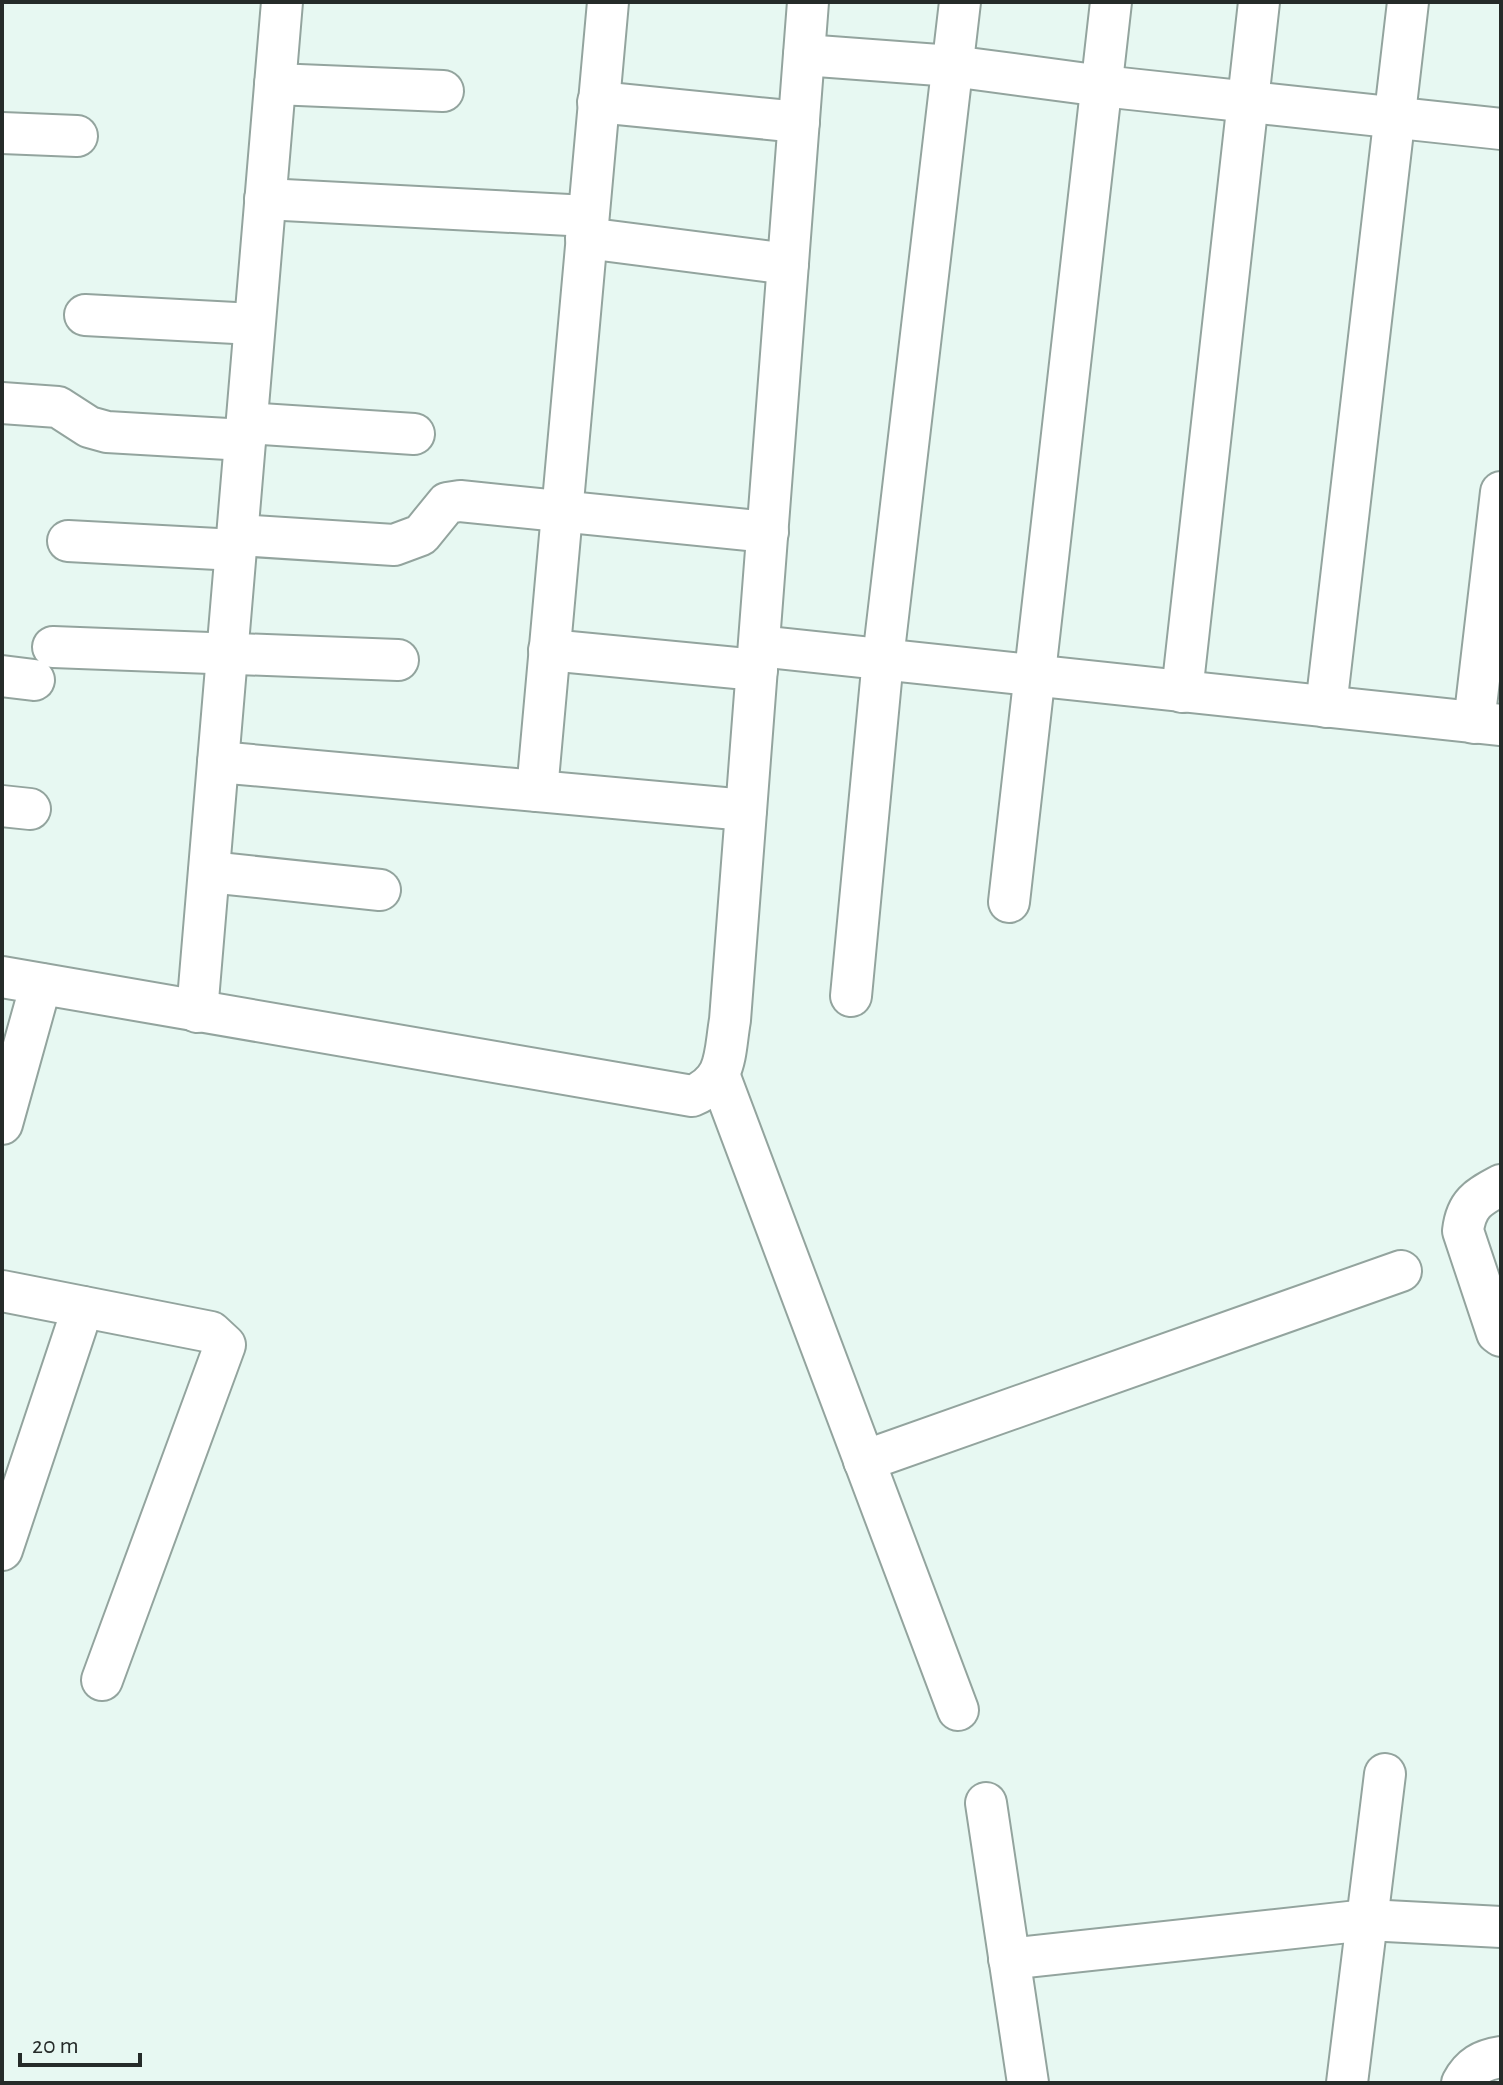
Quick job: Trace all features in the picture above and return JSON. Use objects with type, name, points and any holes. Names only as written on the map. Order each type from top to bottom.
[{"type":"street","points":[[197,1012],[282,2]]},
{"type":"street","points":[[537,791],[608,2]]},
{"type":"street","points":[[808,2],[730,1020],[720,1077],[958,1710]]},
{"type":"street","points":[[851,996],[883,659],[960,2]]},
{"type":"street","points":[[1009,902],[1111,2]]},
{"type":"street","points":[[1182,692],[1259,2]]},
{"type":"street","points":[[1326,707],[1408,2]]},
{"type":"street","points":[[804,55],[952,66],[1102,86],[1501,129]]},
{"type":"street","points":[[275,84],[443,91]]},
{"type":"street","points":[[598,102],[799,122]]},
{"type":"street","points":[[2,133],[77,136]]},
{"type":"street","points":[[265,199],[587,227],[788,264]]},
{"type":"street","points":[[85,315],[254,324]]},
{"type":"street","points":[[2,403],[58,407],[89,427],[107,432],[414,434]]},
{"type":"street","points":[[549,650],[883,659],[1488,724],[1501,492]]},
{"type":"street","points":[[68,541],[394,545],[421,535],[447,503],[460,501],[768,532]]},
{"type":"street","points":[[30,668],[228,654],[398,660]]},
{"type":"street","points":[[218,762],[746,810]]},
{"type":"street","points":[[209,872],[380,890]]},
{"type":"street","points":[[2,977],[692,1096],[708,1089],[720,1077]]},
{"type":"street","points":[[2,1124],[41,984]]},
{"type":"street","points":[[1501,1185],[1476,1198],[1465,1215],[1463,1231],[1497,1333],[1501,1336]]},
{"type":"street","points":[[864,1461],[1401,1271]]},
{"type":"street","points":[[2,1291],[211,1332],[225,1345],[102,1680]]},
{"type":"street","points":[[2,1550],[83,1307]]},
{"type":"street","points":[[1347,2083],[1385,1774]]},
{"type":"street","points":[[986,1803],[1028,2083]]},
{"type":"street","points":[[1009,1959],[1367,1920],[1501,1927]]},
{"type":"street","points":[[1462,2083],[1468,2071],[1483,2060],[1501,2057]]}]
